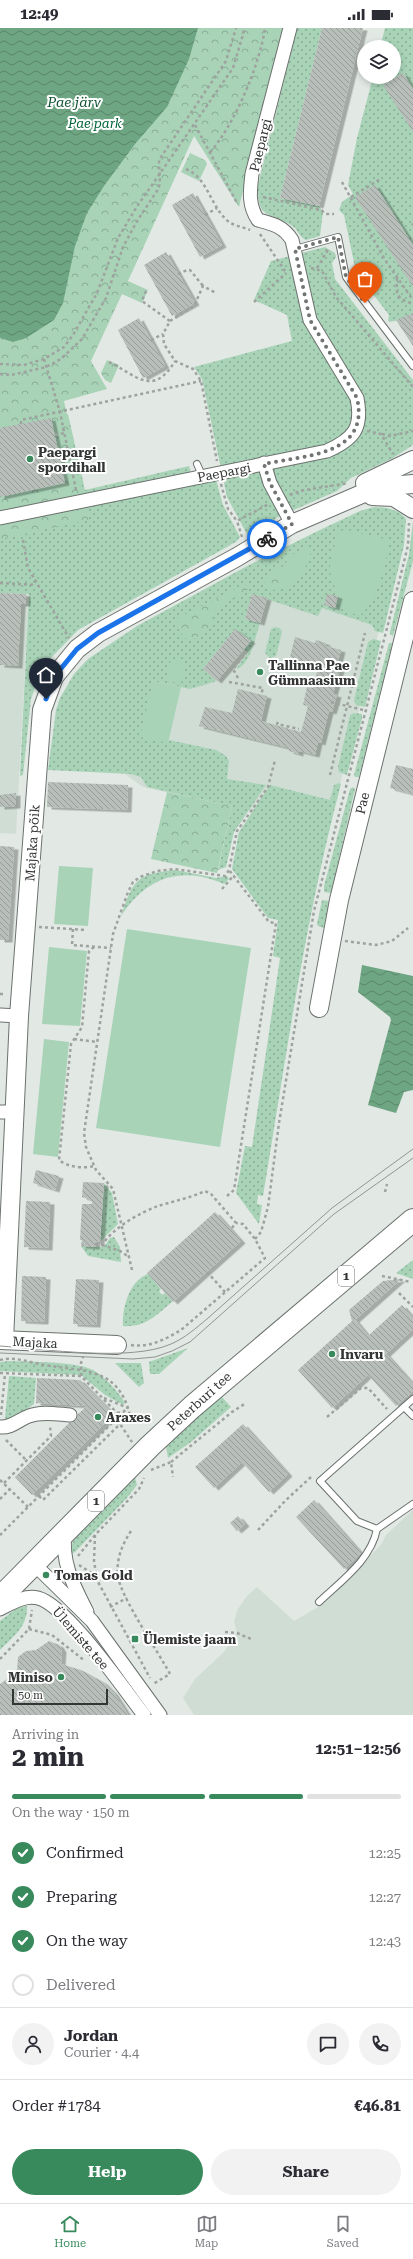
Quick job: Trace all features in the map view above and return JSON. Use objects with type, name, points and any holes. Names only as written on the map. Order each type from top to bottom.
[{"type":"highway","name":"Peterburi tee","points":[[3,1592],[34,1564],[150,1446],[208,1393],[413,1220]]},
{"type":"street","name":"Paepargi","points":[[0,518],[327,451],[345,443],[355,433],[359,410],[357,398],[310,320],[293,272],[295,249],[292,240],[286,230],[279,226],[258,220],[253,212],[250,194],[252,174],[290,28]]},
{"type":"street","name":"Majaka põik","points":[[1,1341],[8,1112],[19,1016],[42,710],[54,677],[77,649],[98,633],[237,557],[292,524],[331,506],[363,484],[405,460]]},
{"type":"street","points":[[264,464],[278,500],[292,524]]},
{"type":"street","name":"Majaka põik","points":[[331,506],[353,490],[413,484]]},
{"type":"street","points":[[353,490],[394,497],[411,514]]},
{"type":"street","name":"Pae","points":[[319,1008],[339,900],[413,601]]},
{"type":"street","points":[[0,1015],[19,1016]]},
{"type":"street","name":"Majaka","points":[[1,1341],[117,1345]]},
{"type":"street","points":[[2,1429],[29,1416],[50,1413],[70,1415]]},
{"type":"street","name":"Ülemiste tee","points":[[65,1531],[63,1546],[92,1621]]},
{"type":"street","name":"Ülemiste tee","points":[[34,1564],[92,1621],[148,1686],[160,1715]]},
{"type":"street","name":"Ülemiste tee","points":[[0,1609],[16,1601],[32,1598],[49,1602],[57,1608],[87,1642],[144,1715]]},
{"type":"lane","points":[[295,249],[338,237],[346,277],[413,366]]},
{"type":"lane","points":[[197,464],[201,473],[213,474]]},
{"type":"lane","points":[[377,1529],[357,1522],[320,1481],[413,1399]]},
{"type":"lane","points":[[404,1406],[413,1416]]},
{"type":"lane","points":[[319,1602],[364,1558],[374,1542],[377,1529],[413,1504]]},
{"type":"path","points":[[0,374],[11,376],[46,367],[73,350],[94,320],[106,298],[123,247],[160,184],[159,160],[226,60],[236,28]]},
{"type":"path","points":[[0,364],[24,365],[44,359],[64,347],[81,323],[97,293],[118,238],[233,68],[245,28]]},
{"type":"path","points":[[210,152],[221,141],[258,64],[265,28]]},
{"type":"path","points":[[195,125],[239,205]]},
{"type":"path","points":[[186,169],[199,176],[217,208],[229,221],[261,234],[293,272]]},
{"type":"path","points":[[351,197],[382,178]]},
{"type":"path","points":[[342,182],[397,277],[413,300]]},
{"type":"path","points":[[230,187],[250,194],[321,210],[326,214],[334,214]]},
{"type":"path","points":[[205,215],[217,208]]},
{"type":"path","points":[[244,222],[245,228]]},
{"type":"path","points":[[317,268],[336,238]]},
{"type":"path","points":[[254,302],[293,272],[312,267],[317,268],[322,271],[336,297],[413,387]]},
{"type":"path","points":[[178,274],[190,270],[203,286],[216,293]]},
{"type":"path","points":[[397,277],[396,293],[401,300],[413,304]]},
{"type":"path","points":[[151,340],[162,334],[170,321],[194,306],[203,286]]},
{"type":"path","points":[[146,291],[142,301],[170,321]]},
{"type":"path","points":[[162,334],[164,344],[175,361],[193,369],[201,381],[213,474],[228,509],[237,522],[243,536],[241,539]]},
{"type":"path","points":[[44,359],[60,412],[79,502]]},
{"type":"path","points":[[109,362],[136,379],[147,381],[160,377],[169,370],[175,361]]},
{"type":"path","points":[[21,424],[20,420],[201,381]]},
{"type":"path","points":[[356,428],[390,436],[413,431]]},
{"type":"path","points":[[55,435],[65,434]]},
{"type":"path","points":[[381,434],[405,460]]},
{"type":"path","points":[[237,522],[278,500],[300,491],[353,490]]},
{"type":"path","points":[[255,1239],[261,1232],[268,1207],[279,1124],[314,910],[367,712],[408,545],[411,514]]},
{"type":"path","points":[[23,540],[28,568],[37,585],[70,640],[77,636]]},
{"type":"path","points":[[0,583],[37,585]]},
{"type":"path","points":[[330,775],[348,707],[365,633]]},
{"type":"path","points":[[238,678],[231,667],[244,652]]},
{"type":"path","points":[[229,682],[263,688],[261,695]]},
{"type":"path","points":[[331,702],[367,712]]},
{"type":"path","points":[[279,723],[299,729]]},
{"type":"path","points":[[132,1270],[113,1189],[94,1166],[86,1147],[84,1133],[114,934],[125,899],[133,882],[140,877],[156,871],[174,869],[225,876],[229,870],[237,831],[268,787],[275,760]]},
{"type":"path","points":[[227,1196],[234,1190],[276,923],[269,922],[229,870]]},
{"type":"path","points":[[222,889],[234,875]]},
{"type":"path","points":[[37,919],[36,927],[86,930]]},
{"type":"path","points":[[331,937],[348,942],[376,945],[392,941],[408,928]]},
{"type":"path","points":[[73,929],[72,945],[111,948]]},
{"type":"path","points":[[94,947],[89,951],[82,1027],[71,1044],[58,1160],[77,1167],[87,1168],[94,1166]]},
{"type":"path","points":[[74,1039],[97,1042]]},
{"type":"path","points":[[385,1192],[387,1184]]},
{"type":"path","points":[[102,1244],[121,1227],[151,1209],[189,1199],[205,1191],[211,1194],[236,1223],[243,1224],[255,1239],[265,1258],[181,1330],[167,1339],[143,1346]]},
{"type":"path","points":[[231,1229],[236,1223]]},
{"type":"path","points":[[96,1244],[102,1244],[120,1251],[129,1257]]},
{"type":"path","points":[[207,1272],[226,1293]]},
{"type":"path","points":[[382,1276],[411,1282]]},
{"type":"path","points":[[399,1293],[413,1306]]},
{"type":"path","points":[[0,1360],[19,1359],[57,1367],[80,1369],[101,1375],[109,1379],[127,1400],[130,1414],[43,1500],[39,1496]]},
{"type":"path","points":[[81,1363],[81,1376],[117,1413]]},
{"type":"path","points":[[0,1373],[81,1376]]},
{"type":"path","points":[[5,1374],[2,1429],[26,1461]]},
{"type":"path","points":[[327,1417],[361,1388],[368,1388],[393,1416]]},
{"type":"path","points":[[102,1397],[128,1408]]},
{"type":"path","points":[[144,1471],[154,1470],[171,1462],[232,1412],[246,1403]]},
{"type":"path","points":[[117,1413],[123,1412],[128,1408]]},
{"type":"path","points":[[4,1484],[51,1436],[50,1413]]},
{"type":"path","points":[[0,1535],[116,1420],[117,1413]]},
{"type":"path","points":[[116,1420],[133,1444]]},
{"type":"path","points":[[171,1462],[172,1477]]},
{"type":"path","points":[[258,1530],[286,1500],[314,1475]]},
{"type":"path","points":[[96,1576],[85,1567],[69,1563],[139,1489],[144,1476]]},
{"type":"path","points":[[0,1480],[28,1507]]},
{"type":"path","points":[[0,1499],[10,1489]]},
{"type":"path","points":[[95,1535],[94,1561],[96,1576],[148,1686],[170,1674],[127,1598],[118,1578],[117,1566],[119,1554],[132,1530]]},
{"type":"path","points":[[0,1659],[29,1630],[32,1613],[32,1598]]},
{"type":"path","points":[[110,1607],[127,1598]]},
{"type":"path","points":[[29,1630],[52,1635],[90,1664]]},
{"type":"path","points":[[225,1632],[237,1633],[251,1639]]},
{"type":"shaded area","name":"Tallinna Pae Gümnaasium","points":[[402,540],[329,828],[143,787],[125,774],[163,621]]},
{"type":"shaded area","points":[[0,593],[29,594],[16,834],[0,833]]},
{"type":"shaded area","points":[[413,1510],[413,1715],[194,1715],[183,1698],[195,1679],[224,1652],[237,1633],[234,1621],[238,1609],[247,1596],[257,1587],[294,1621],[318,1607],[381,1545],[386,1535]]},
{"type":"green space","name":"Pae park","points":[[0,28],[283,28],[239,207],[194,136],[128,281],[148,290],[142,303],[122,294],[91,361],[107,389],[64,401],[89,520],[0,539]]},
{"type":"green space","points":[[297,28],[322,28],[280,198],[319,206],[323,212],[320,236],[306,240],[291,225],[265,212],[259,204],[258,196],[258,185]]},
{"type":"green space","points":[[385,28],[413,28],[413,316],[407,316],[391,322],[388,321],[389,315],[356,272],[344,215],[339,210],[342,202],[353,194],[348,185],[357,138],[371,84],[401,84],[401,40],[382,40]]},
{"type":"green space","points":[[190,153],[205,160],[207,164],[199,181],[181,172]]},
{"type":"green space","points":[[325,247],[335,253],[336,257],[332,263],[335,279],[413,380],[413,445],[393,458],[351,478],[337,491],[278,517],[249,538],[227,497],[202,379],[194,367],[292,341],[287,315],[254,300],[271,261]]},
{"type":"green space","points":[[107,360],[119,365],[111,383],[105,380],[101,373]]},
{"type":"green space","points":[[0,377],[57,416],[68,414],[85,490],[189,466],[193,479],[216,480],[223,505],[240,537],[237,541],[227,547],[78,630],[49,660],[36,685],[31,699],[23,775],[20,776],[29,594],[0,593]]},
{"type":"green space","points":[[374,507],[387,508],[396,511],[406,519],[404,545],[383,633],[375,631],[372,625],[322,608],[318,616],[252,594],[245,619],[260,623],[252,650],[241,666],[236,669],[248,653],[244,649],[235,629],[203,669],[216,680],[214,682],[190,689],[153,681],[168,743],[169,740],[216,750],[226,756],[229,761],[227,779],[266,785],[234,832],[226,867],[218,870],[232,806],[147,787],[141,777],[131,774],[48,770],[56,710],[60,698],[74,674],[88,659],[137,626],[249,565],[360,511]]},
{"type":"green space","points":[[413,521],[413,561],[393,636],[390,632],[409,554]]},
{"type":"green space","points":[[347,530],[387,540],[388,548],[384,569],[376,592],[365,611],[359,616],[340,608],[339,593],[331,581],[330,565],[338,531]]},
{"type":"green space","points":[[309,547],[311,552],[299,580],[291,588],[286,590],[280,577],[280,571],[291,555]]},
{"type":"green space","points":[[277,565],[284,569],[288,581],[274,590],[266,585],[265,580]]},
{"type":"green space","points":[[245,584],[248,587],[247,590],[214,611],[209,630],[190,641],[182,634],[177,624],[178,618]]},
{"type":"green space","points":[[275,627],[280,628],[282,632],[276,656],[270,658],[265,653],[271,629]]},
{"type":"green space","points":[[373,639],[381,641],[365,707],[356,705],[354,700],[368,642]]},
{"type":"green space","points":[[389,643],[392,643],[392,645],[359,777],[355,777],[354,775]]},
{"type":"green space","points":[[171,659],[186,663],[181,684],[166,680]]},
{"type":"green space","points":[[153,681],[181,687],[168,743],[140,737]]},
{"type":"green space","points":[[354,713],[362,714],[362,718],[347,775],[339,772],[338,767],[350,715]]},
{"type":"green space","points":[[339,783],[341,784],[317,886],[297,989],[263,1196],[258,1195],[257,1204],[262,1205],[259,1224],[236,1193],[245,1146],[252,1147],[280,958],[273,956],[278,920],[268,918],[232,869],[239,832],[270,785],[330,800],[334,785]]},
{"type":"green space","points":[[353,787],[355,789],[331,893],[324,892],[324,886],[350,789]]},
{"type":"green space","points":[[167,792],[232,806],[217,873],[151,859]]},
{"type":"green space","points":[[59,866],[93,868],[88,926],[54,924]]},
{"type":"green space","points":[[175,870],[216,878],[227,876],[229,879],[224,884],[209,878],[194,876],[180,875],[166,878],[142,892],[121,916],[129,894],[138,881],[152,874]]},
{"type":"green space","points":[[322,900],[330,901],[324,928],[318,926],[317,924]]},
{"type":"green space","points":[[127,929],[251,948],[220,1147],[96,1128]]},
{"type":"green space","points":[[49,947],[87,951],[80,1026],[42,1024]]},
{"type":"green space","points":[[44,1039],[69,1042],[58,1157],[33,1154]]},
{"type":"green space","points":[[104,1183],[112,1193],[118,1224],[100,1242]]},
{"type":"green space","points":[[114,1237],[120,1247],[121,1262],[88,1256],[81,1246],[104,1247],[110,1238]]},
{"type":"green space","points":[[413,1260],[413,1279],[396,1273]]},
{"type":"green space","points":[[148,1274],[161,1289],[159,1291],[162,1295],[165,1293],[173,1301],[145,1322],[138,1325],[123,1326],[125,1303],[131,1289],[141,1278]]},
{"type":"green space","points":[[188,1348],[159,1374],[150,1374],[149,1362]]},
{"type":"green space","points":[[0,1362],[52,1362],[85,1367],[98,1373],[107,1381],[125,1403],[123,1405],[105,1395],[81,1375],[0,1371]]},
{"type":"green space","points":[[115,1363],[141,1363],[144,1383],[139,1387]]},
{"type":"green space","points":[[9,1376],[36,1378],[34,1404],[16,1417],[7,1420],[5,1418]]},
{"type":"green space","points":[[221,1396],[231,1407],[191,1442],[168,1458],[166,1446]]},
{"type":"green space","points":[[135,1477],[137,1485],[126,1499],[75,1552],[71,1554],[72,1544],[76,1536]]},
{"type":"green space","points":[[27,1606],[27,1613],[23,1625],[0,1650],[0,1621],[17,1608]]},
{"type":"water","name":"Pae järv","points":[[0,28],[198,28],[189,59],[167,107],[135,144],[104,186],[87,213],[75,246],[63,303],[54,320],[26,338],[13,342],[0,338]]},
{"type":"water","points":[[362,965],[413,976],[413,1090],[404,1092],[396,1113],[368,1105],[391,1020],[390,1017],[358,992]]},
{"type":"building","points":[[322,28],[363,28],[360,40],[357,40],[357,52],[319,206],[280,198]]},
{"type":"building","points":[[403,73],[413,89],[413,132],[383,85],[401,84],[401,74]]},
{"type":"building","points":[[375,185],[413,245],[413,287],[355,197]]},
{"type":"building","points":[[193,193],[222,245],[200,257],[172,205]]},
{"type":"building","points":[[166,252],[195,303],[172,316],[144,265]]},
{"type":"building","points":[[413,313],[413,346],[396,320]]},
{"type":"building","points":[[139,318],[165,366],[143,378],[118,330]]},
{"type":"building","name":"Paepargi spordihall","points":[[51,418],[65,483],[0,497],[0,428]]},
{"type":"building","points":[[0,593],[26,594],[26,604],[21,604],[18,666],[0,665]]},
{"type":"building","points":[[252,594],[267,598],[260,623],[245,619]]},
{"type":"building","points":[[327,594],[338,596],[335,608],[324,605]]},
{"type":"building","points":[[235,629],[251,641],[217,681],[203,669]]},
{"type":"building","points":[[295,637],[315,643],[316,640],[326,643],[326,646],[341,650],[338,661],[342,662],[333,694],[337,695],[332,712],[329,711],[321,743],[318,742],[315,755],[299,751],[299,754],[289,751],[289,748],[199,726],[205,707],[232,713],[238,689],[267,696],[261,721],[301,732],[308,706],[303,705],[307,687],[313,688],[319,665],[290,657]]},
{"type":"building","points":[[396,765],[413,769],[413,794],[390,788]]},
{"type":"building","points":[[48,782],[128,785],[127,810],[47,807]]},
{"type":"building","points":[[16,793],[16,806],[0,807],[0,795]]},
{"type":"building","points":[[0,846],[14,847],[8,940],[0,940]]},
{"type":"building","points":[[36,1170],[59,1176],[55,1190],[33,1183]]},
{"type":"building","points":[[83,1182],[104,1183],[100,1242],[96,1241],[95,1247],[81,1246],[82,1204],[92,1204],[92,1200],[82,1197]]},
{"type":"building","points":[[26,1201],[50,1202],[48,1248],[24,1247]]},
{"type":"building","points":[[215,1212],[241,1241],[173,1302],[147,1273]]},
{"type":"building","points":[[22,1276],[46,1277],[44,1322],[21,1321]]},
{"type":"building","points":[[76,1279],[99,1280],[96,1325],[73,1324]]},
{"type":"building","points":[[401,1279],[355,1320],[368,1336],[402,1305],[413,1318],[413,1329],[386,1354],[413,1384],[413,1391],[396,1406],[368,1375],[332,1408],[298,1370],[352,1321],[349,1310],[383,1281]]},
{"type":"building","points":[[37,1378],[80,1380],[112,1413],[104,1421],[106,1422],[32,1495],[15,1477],[69,1423],[76,1420],[78,1414],[87,1406],[36,1403]]},
{"type":"building","points":[[243,1424],[288,1474],[269,1492],[242,1462],[214,1488],[195,1467]]},
{"type":"building","points":[[314,1500],[361,1553],[344,1569],[296,1517]]},
{"type":"building","points":[[238,1516],[245,1524],[237,1531],[230,1523]]},
{"type":"building","points":[[49,1641],[59,1645],[62,1650],[61,1664],[81,1670],[103,1682],[114,1693],[128,1715],[0,1715],[0,1684],[17,1672],[18,1657],[26,1651],[36,1650]]},
{"type":"tram line","points":[[0,1346],[87,1353],[111,1353],[154,1349],[176,1342],[207,1319],[332,1208],[413,1149]]},
{"type":"tram line","points":[[0,1353],[133,1359],[155,1357],[172,1351],[190,1342],[334,1214],[413,1158]]},
{"type":"way so far","points":[[267,539],[292,524],[270,483],[264,464],[327,451],[345,443],[355,433],[358,422],[359,410],[357,398],[310,320],[295,249],[338,237],[346,277],[365,303]]},
{"type":"place","name":"Paepargi spordihall","points":[[30,459]]},
{"type":"place","name":"Tallinna Pae Gümnaasium","points":[[260,672]]},
{"type":"place","name":"Invaru","points":[[332,1354]]},
{"type":"place","name":"Araxes","points":[[98,1417]]},
{"type":"place","name":"Tomas Gold","points":[[46,1575]]},
{"type":"place","name":"Ülemiste jaam","points":[[135,1639]]},
{"type":"place","name":"Miniso","points":[[61,1677]]},
{"type":"route","points":[[46,699],[54,677],[77,649],[98,633],[267,539]]}]
